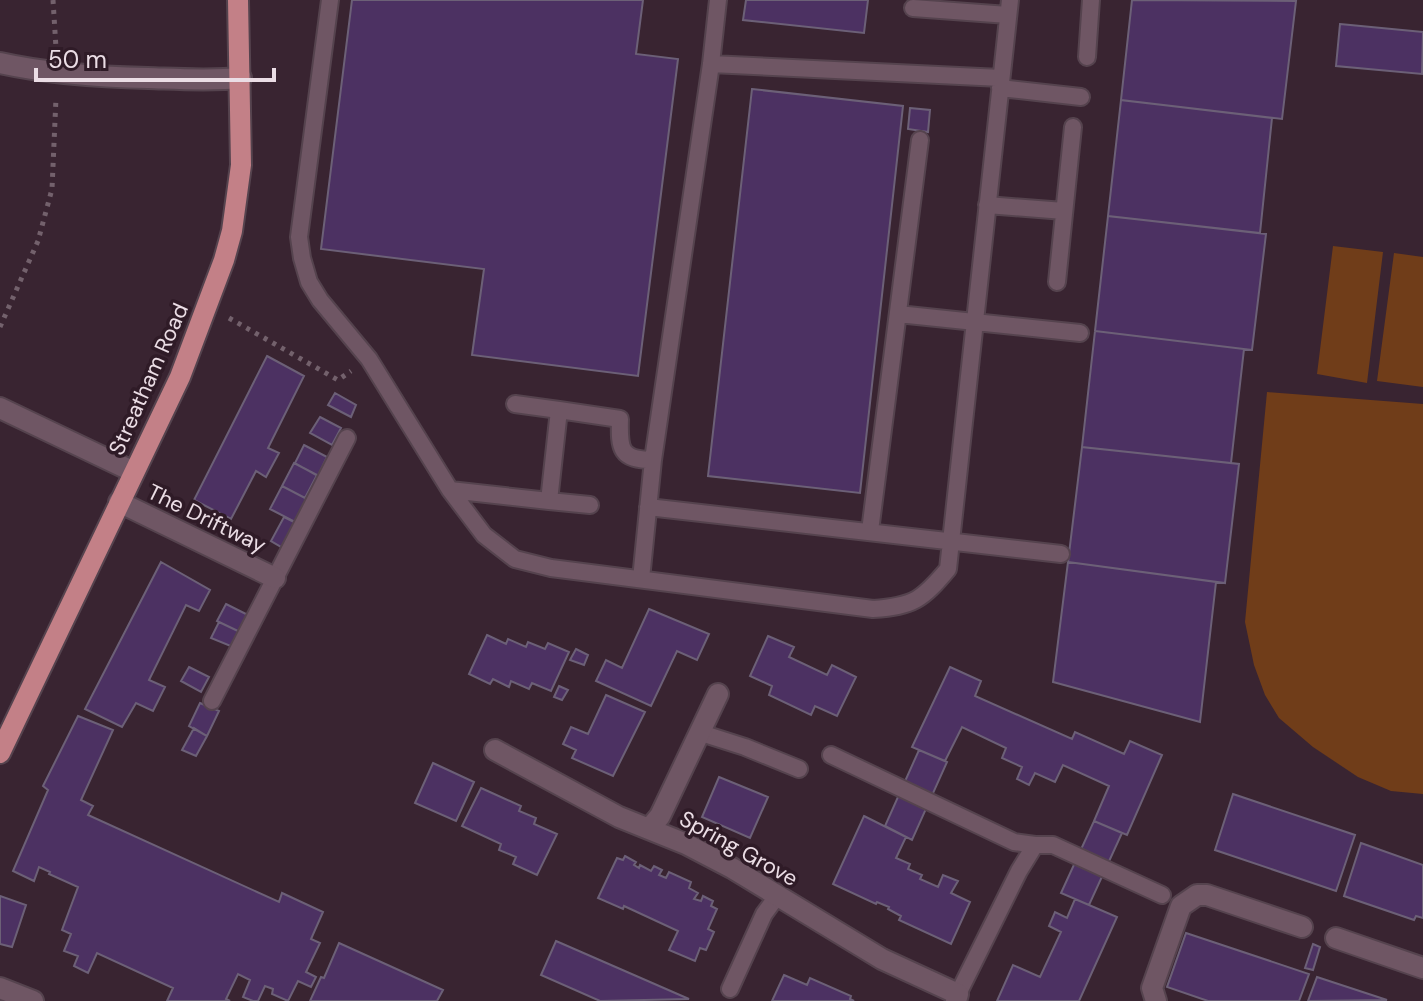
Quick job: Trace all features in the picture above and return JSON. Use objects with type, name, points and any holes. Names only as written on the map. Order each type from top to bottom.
[{"type":"main road","name":"Streatham Road","points":[[0,753],[180,377],[232,231],[241,165],[238,0]]},
{"type":"street","points":[[0,63],[58,73],[214,81],[241,78]]},
{"type":"street","points":[[0,408],[134,472]]},
{"type":"street","name":"The Driftway","points":[[119,502],[275,578]]},
{"type":"street","points":[[650,828],[660,816],[718,694]]},
{"type":"street","name":"Spring Grove","points":[[495,750],[607,811],[686,844],[778,895],[882,959],[957,998]]},
{"type":"street","points":[[1156,1001],[1152,988],[1181,906],[1197,895],[1207,895],[1302,927]]},
{"type":"street","points":[[1336,938],[1423,968]]},
{"type":"street","points":[[0,988],[33,1001]]},
{"type":"lane","points":[[330,0],[299,237],[309,282],[369,359],[450,490],[484,535],[515,559],[551,568],[873,609],[904,607],[927,594],[948,569],[1009,8],[913,8]]},
{"type":"lane","points":[[641,579],[653,460],[718,0]]},
{"type":"lane","points":[[1087,57],[1091,0]]},
{"type":"lane","points":[[711,64],[1000,83],[1081,97]]},
{"type":"lane","points":[[1057,282],[1073,127]]},
{"type":"lane","points":[[870,531],[920,140]]},
{"type":"lane","points":[[987,205],[1064,211]]},
{"type":"lane","points":[[898,314],[1080,333]]},
{"type":"lane","points":[[515,404],[620,419],[620,442],[626,455],[630,459],[653,460]]},
{"type":"lane","points":[[549,501],[559,410]]},
{"type":"lane","points":[[212,701],[347,438]]},
{"type":"lane","points":[[450,490],[590,505]]},
{"type":"lane","points":[[648,507],[1061,554]]},
{"type":"lane","points":[[701,733],[799,769]]},
{"type":"lane","points":[[831,755],[1014,842],[1053,845],[1162,895]]},
{"type":"lane","points":[[957,998],[1019,871],[1035,845]]},
{"type":"lane","points":[[730,989],[764,914],[778,895]]},
{"type":"path","points":[[0,327],[38,241],[52,189],[58,73],[53,0]]},
{"type":"path","points":[[207,306],[338,380],[369,359]]},
{"type":"shaded area","points":[[1333,246],[1383,252],[1367,383],[1317,374]]},
{"type":"shaded area","points":[[1394,253],[1423,257],[1423,387],[1377,381]]},
{"type":"shaded area","points":[[1267,392],[1423,404],[1423,794],[1391,791],[1358,777],[1313,747],[1279,718],[1265,695],[1254,665],[1245,622]]},
{"type":"building","points":[[352,0],[643,0],[636,54],[678,59],[638,376],[472,355],[484,269],[321,249]]},
{"type":"building","points":[[746,0],[868,0],[864,33],[743,20]]},
{"type":"building","points":[[1132,0],[1296,1],[1282,119],[1121,100]]},
{"type":"building","points":[[1340,24],[1423,32],[1422,74],[1336,66]]},
{"type":"building","points":[[752,89],[903,106],[860,493],[708,476]]},
{"type":"building","points":[[1121,100],[1272,118],[1260,233],[1108,216]]},
{"type":"building","points":[[910,108],[930,110],[928,132],[908,129]]},
{"type":"building","points":[[1108,216],[1266,234],[1252,350],[1095,331]]},
{"type":"building","points":[[1095,331],[1244,349],[1231,463],[1082,447]]},
{"type":"building","points":[[267,356],[304,376],[268,448],[279,453],[266,477],[256,471],[231,519],[194,500]]},
{"type":"building","points":[[335,393],[356,405],[351,417],[328,405]]},
{"type":"building","points":[[320,417],[341,428],[332,445],[310,433]]},
{"type":"building","points":[[304,445],[327,457],[318,476],[295,463]]},
{"type":"building","points":[[1082,447],[1239,464],[1225,583],[1068,562]]},
{"type":"building","points":[[294,463],[317,475],[305,498],[282,486]]},
{"type":"building","points":[[282,486],[307,499],[295,522],[270,509]]},
{"type":"building","points":[[284,517],[296,523],[283,548],[271,541]]},
{"type":"building","points":[[161,562],[210,590],[199,611],[186,605],[149,680],[165,687],[153,711],[136,703],[122,727],[85,709]]},
{"type":"building","points":[[1068,562],[1216,582],[1200,722],[1053,682]]},
{"type":"building","points":[[226,604],[248,615],[240,632],[217,621]]},
{"type":"building","points":[[649,609],[709,634],[697,660],[677,651],[651,706],[596,681],[606,660],[622,668]]},
{"type":"building","points":[[219,622],[240,632],[233,647],[211,638]]},
{"type":"building","points":[[487,635],[506,644],[508,639],[526,647],[528,642],[545,649],[548,643],[569,652],[551,691],[532,683],[529,689],[511,681],[509,687],[493,679],[490,684],[469,674]]},
{"type":"building","points":[[768,636],[794,647],[789,657],[827,675],[832,665],[856,677],[837,716],[815,706],[811,715],[769,695],[772,686],[750,676]]},
{"type":"building","points":[[576,649],[588,655],[584,665],[570,660]]},
{"type":"building","points":[[189,667],[209,677],[201,692],[181,681]]},
{"type":"building","points":[[950,667],[981,681],[975,696],[1072,739],[1075,732],[1124,754],[1130,741],[1162,755],[1127,835],[1094,821],[1109,786],[1063,765],[1055,782],[1035,773],[1029,785],[1017,779],[1022,767],[1002,758],[1006,748],[962,727],[945,761],[912,747]]},
{"type":"building","points":[[559,686],[568,690],[562,700],[554,697]]},
{"type":"building","points":[[606,695],[645,712],[613,776],[572,758],[576,750],[563,744],[571,727],[588,734]]},
{"type":"building","points":[[200,703],[219,711],[207,736],[189,726]]},
{"type":"building","points":[[78,716],[113,730],[81,800],[93,806],[88,815],[279,902],[282,893],[323,912],[311,939],[320,943],[306,972],[316,977],[311,987],[298,981],[288,1001],[272,994],[273,989],[265,986],[258,1001],[253,1001],[243,997],[250,980],[238,974],[226,999],[230,1001],[167,1001],[173,988],[97,953],[88,973],[74,966],[78,956],[64,951],[71,934],[62,930],[78,887],[39,867],[34,881],[13,871],[48,790],[43,786]]},
{"type":"building","points":[[194,728],[207,736],[196,756],[182,750]]},
{"type":"building","points":[[919,750],[947,762],[912,840],[885,826]]},
{"type":"building","points":[[433,763],[474,782],[456,821],[415,803]]},
{"type":"building","points":[[719,777],[768,797],[750,838],[702,817]]},
{"type":"building","points":[[481,788],[521,806],[519,811],[536,818],[534,824],[557,834],[537,875],[513,864],[516,857],[499,850],[501,844],[462,826]]},
{"type":"building","points":[[1233,794],[1355,835],[1336,891],[1215,850]]},
{"type":"building","points":[[864,816],[906,837],[896,858],[910,864],[908,869],[922,875],[920,879],[938,887],[943,875],[958,881],[951,893],[970,902],[951,944],[899,920],[901,916],[889,907],[833,884]]},
{"type":"building","points":[[1094,821],[1122,833],[1089,905],[1061,893]]},
{"type":"building","points":[[1361,843],[1423,865],[1423,918],[1416,916],[1414,920],[1344,896]]},
{"type":"building","points":[[625,856],[636,862],[634,865],[639,868],[640,865],[651,871],[654,866],[662,870],[659,875],[666,878],[669,872],[691,882],[689,888],[698,893],[694,899],[701,901],[703,896],[713,901],[711,906],[717,909],[708,929],[714,932],[706,950],[700,948],[695,961],[669,950],[678,931],[624,906],[623,909],[598,898],[617,858],[623,860]]},
{"type":"building","points":[[0,896],[26,905],[12,947],[0,944]]},
{"type":"building","points":[[1075,899],[1117,917],[1079,1001],[997,1001],[1013,965],[1040,977],[1061,932],[1049,926],[1055,912],[1067,918]]},
{"type":"building","points":[[1186,933],[1309,974],[1299,1001],[1208,1001],[1167,987]]},
{"type":"building","points":[[556,941],[689,999],[600,1001],[541,975]]},
{"type":"building","points":[[339,943],[443,990],[437,1001],[310,1001]]},
{"type":"building","points":[[1313,944],[1320,947],[1313,970],[1305,968]]},
{"type":"building","points":[[784,975],[807,985],[810,978],[851,996],[850,999],[854,1001],[772,1001]]},
{"type":"building","points":[[1317,977],[1387,1000],[1308,1001]]}]
